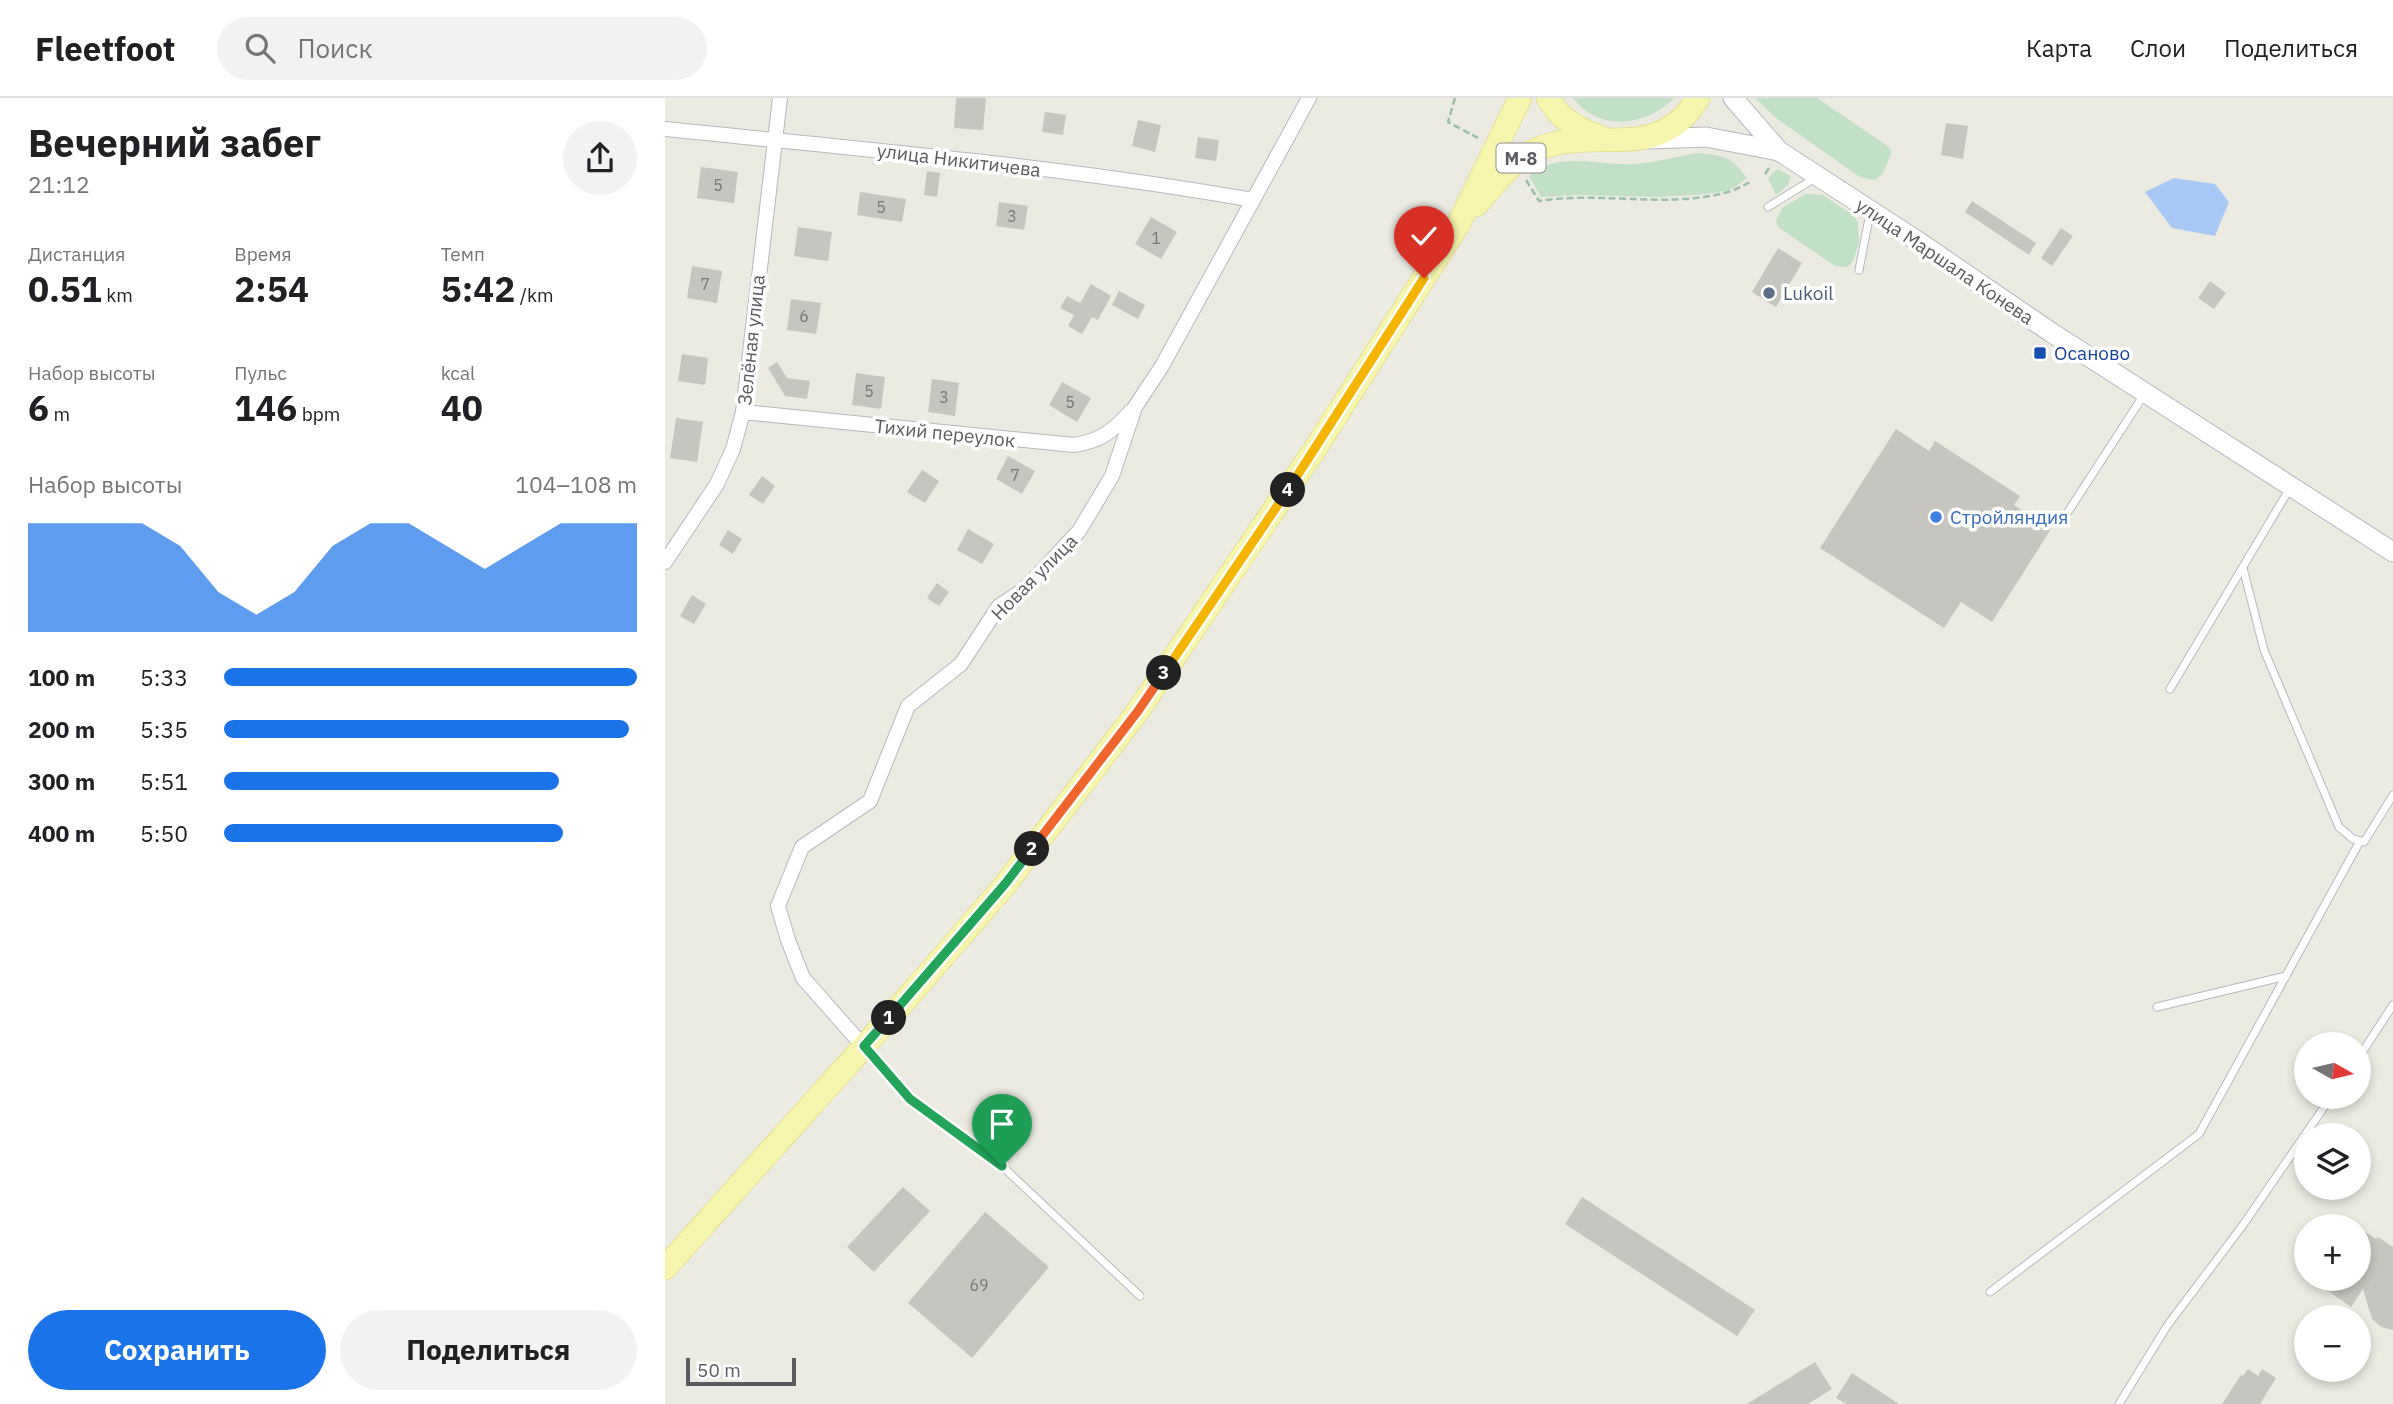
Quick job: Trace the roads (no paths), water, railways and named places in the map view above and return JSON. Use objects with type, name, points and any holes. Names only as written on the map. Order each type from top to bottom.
[{"type":"main road","name":"М-8","points":[[665,1268],[1005,884],[1138,711],[1315,449],[1459,223],[1520,98]]},
{"type":"main road","name":"М-8","points":[[1548,98],[1558,113],[1572,125],[1607,139]]},
{"type":"main road","name":"М-8","points":[[1459,223],[1514,164],[1531,152],[1558,143],[1651,137],[1678,121],[1699,98]]},
{"type":"main road","points":[[1733,98],[1775,157]]},
{"type":"main road","points":[[1635,140],[1706,137],[1775,157]]},
{"type":"main road","name":"улица Маршала Конева","points":[[1775,157],[1819,175],[2052,333],[2393,552]]},
{"type":"street","name":"Зелёная улица","points":[[665,562],[717,484],[733,449],[743,412],[780,98]]},
{"type":"street","name":"Новая улица","points":[[864,1046],[803,978],[788,940],[778,906],[802,846],[870,801],[908,706],[961,664],[999,606],[1025,589],[1079,531],[1112,477],[1135,407],[1163,366],[1309,98]]},
{"type":"street","name":"улица Никитичева","points":[[665,129],[1166,185],[1253,200]]},
{"type":"street","name":"Тихий переулок","points":[[743,412],[1074,445],[1091,442],[1113,430],[1135,407]]},
{"type":"lane","points":[[1768,207],[1819,175]]},
{"type":"lane","points":[[1859,270],[1870,210]]},
{"type":"lane","points":[[2067,515],[2146,392]]},
{"type":"lane","points":[[2170,689],[2291,487]]},
{"type":"lane","points":[[2243,568],[2264,650],[2339,827],[2353,839],[2364,842],[2392,796]]},
{"type":"lane","points":[[1990,1292],[2199,1134],[2360,841]]},
{"type":"lane","points":[[2157,1007],[2286,976]]},
{"type":"lane","points":[[2371,1039],[2393,1005]]},
{"type":"lane","points":[[864,1046],[910,1099],[1002,1166],[1140,1296]]},
{"type":"lane","points":[[2119,1404],[2167,1326],[2243,1225],[2322,1110]]},
{"type":"water","points":[[2174,178],[2215,184],[2229,202],[2215,236],[2172,228],[2145,192]]},
{"type":"place","name":"Lukoil","points":[[1769,293]]},
{"type":"place","name":"Осаново","points":[[2040,353]]},
{"type":"place","name":"Стройляндия","points":[[1936,517]]}]
